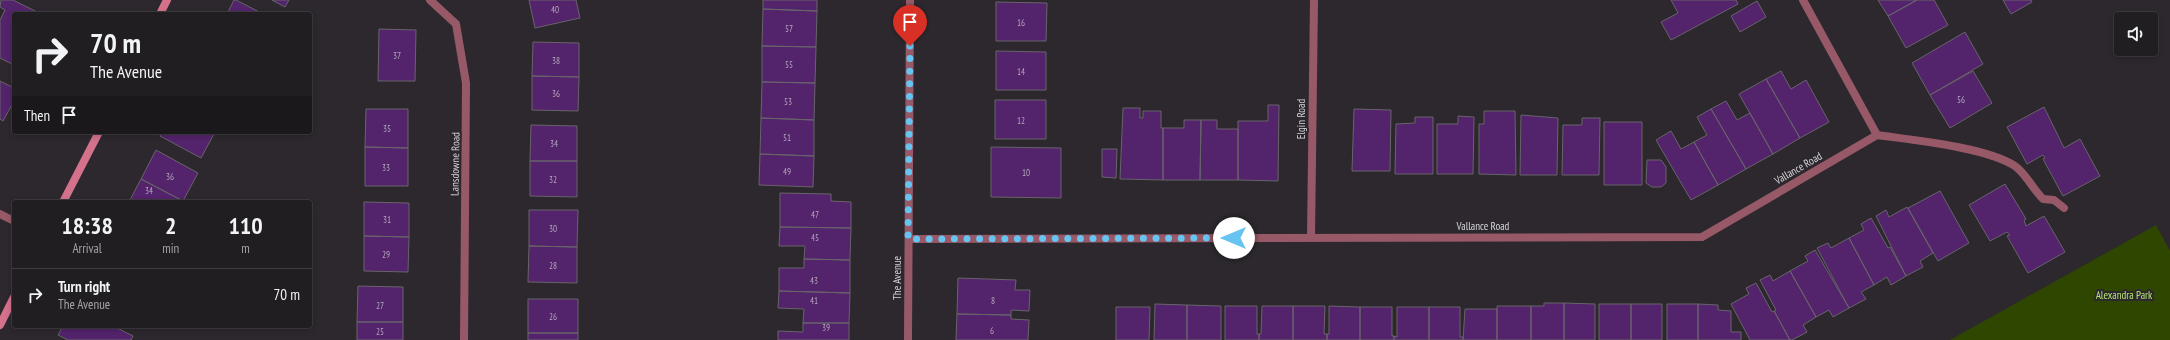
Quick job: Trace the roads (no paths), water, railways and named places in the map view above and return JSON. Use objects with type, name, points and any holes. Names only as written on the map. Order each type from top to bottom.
[{"type":"street","points":[[161,12],[167,0]]},
{"type":"street","name":"Lansdowne Road","points":[[430,0],[456,24],[466,83],[464,340]]},
{"type":"street","name":"The Avenue","points":[[908,340],[910,0]]},
{"type":"street","name":"Elgin Road","points":[[1311,237],[1314,0]]},
{"type":"street","points":[[1803,0],[1877,135],[1946,145],[2000,158],[2016,166],[2043,199],[2054,200],[2064,208]]},
{"type":"street","points":[[64,200],[98,134]]},
{"type":"street","name":"Vallance Road","points":[[908,239],[1702,237],[1877,135]]},
{"type":"street","points":[[0,214],[12,219]]},
{"type":"street","points":[[0,325],[12,301]]},
{"type":"park label","name":"Alexandra Park","points":[[2124,295]]}]
